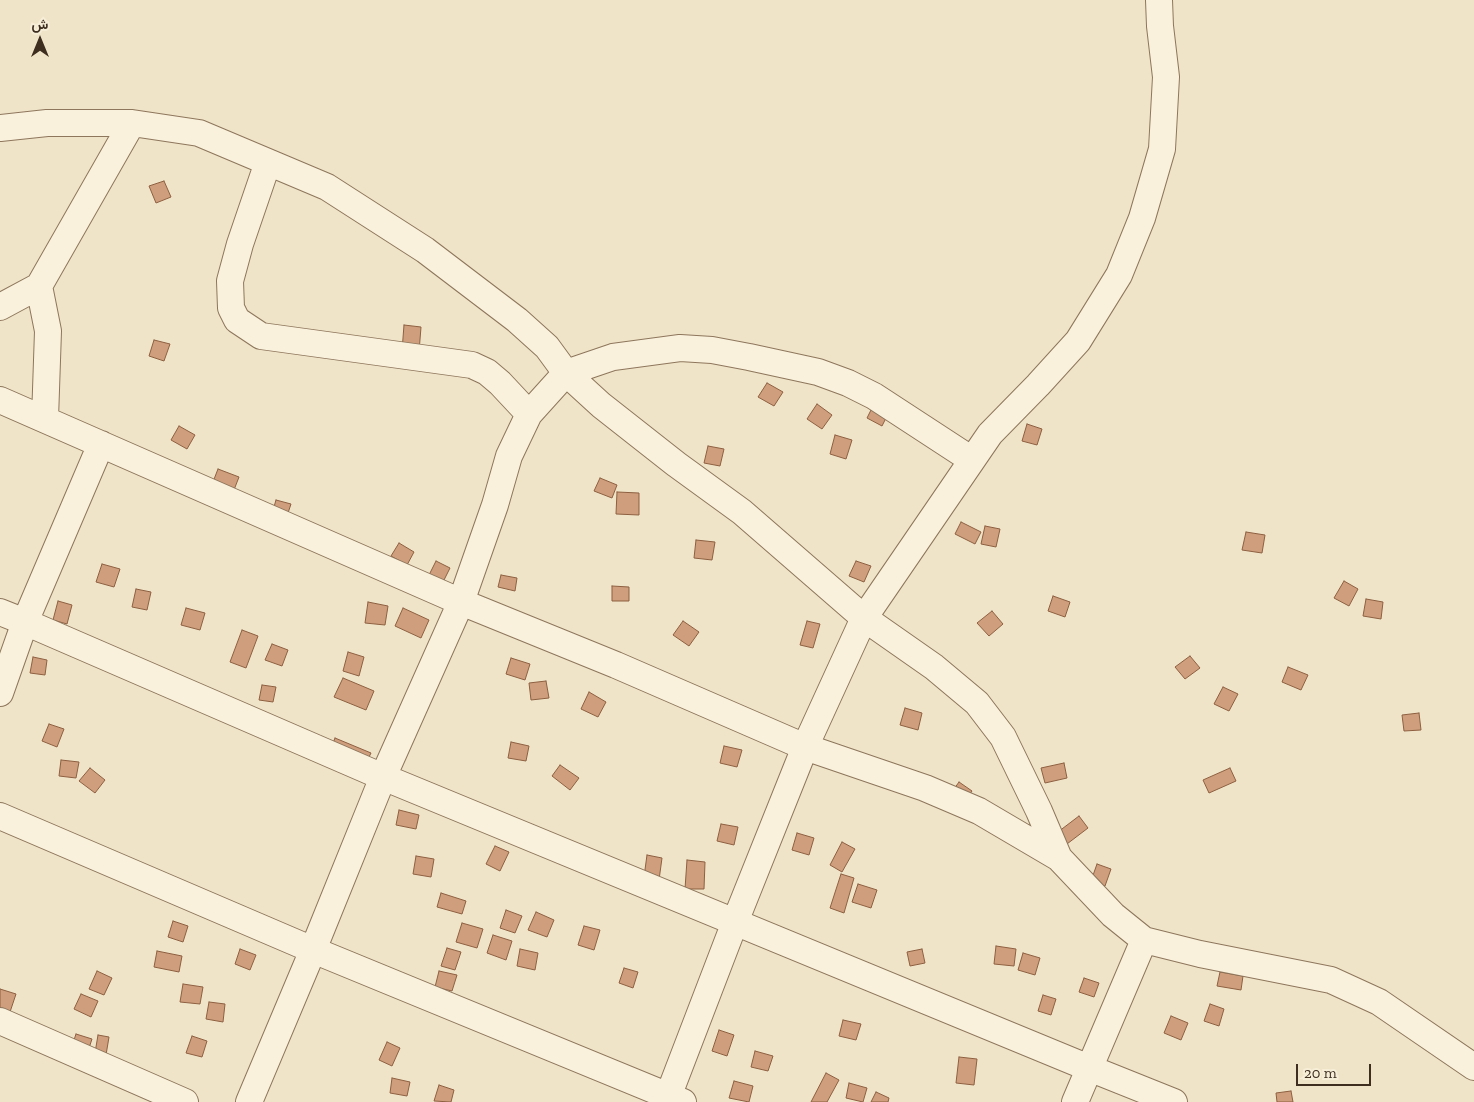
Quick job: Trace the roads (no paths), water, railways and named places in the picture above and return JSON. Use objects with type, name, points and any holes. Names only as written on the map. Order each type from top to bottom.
[{"type":"street","points":[[0,816],[313,950],[672,1100],[735,922],[805,747],[864,618],[990,434],[1078,341],[1118,275],[1142,218],[1162,149],[1166,77],[1159,0]]},
{"type":"street","points":[[0,128],[47,123],[132,123],[198,134],[327,188],[425,250],[517,320],[547,348],[566,373],[629,428],[742,512],[864,618],[934,668],[977,703],[1003,737],[1039,811],[1059,858]]},
{"type":"street","points":[[0,308],[40,286],[132,123]]},
{"type":"street","points":[[268,162],[240,244],[230,281],[230,308],[238,320],[261,336],[472,365],[487,372],[529,414]]},
{"type":"street","points":[[40,286],[48,331],[45,419]]},
{"type":"street","points":[[249,1102],[383,777],[461,602],[495,504],[509,456],[529,414],[566,373],[613,357],[680,348],[712,350],[749,357],[818,372],[848,383],[874,396],[972,460]]},
{"type":"street","points":[[0,400],[461,602],[616,665],[805,747],[925,788],[979,811],[1059,858],[1113,915],[1144,940],[1200,954],[1331,980],[1378,1002],[1474,1067]]},
{"type":"street","points":[[0,692],[25,622],[101,444]]},
{"type":"street","points":[[0,612],[383,777],[1174,1102]]},
{"type":"street","points":[[1076,1102],[1144,940]]},
{"type":"street","points":[[0,1021],[186,1102]]}]
